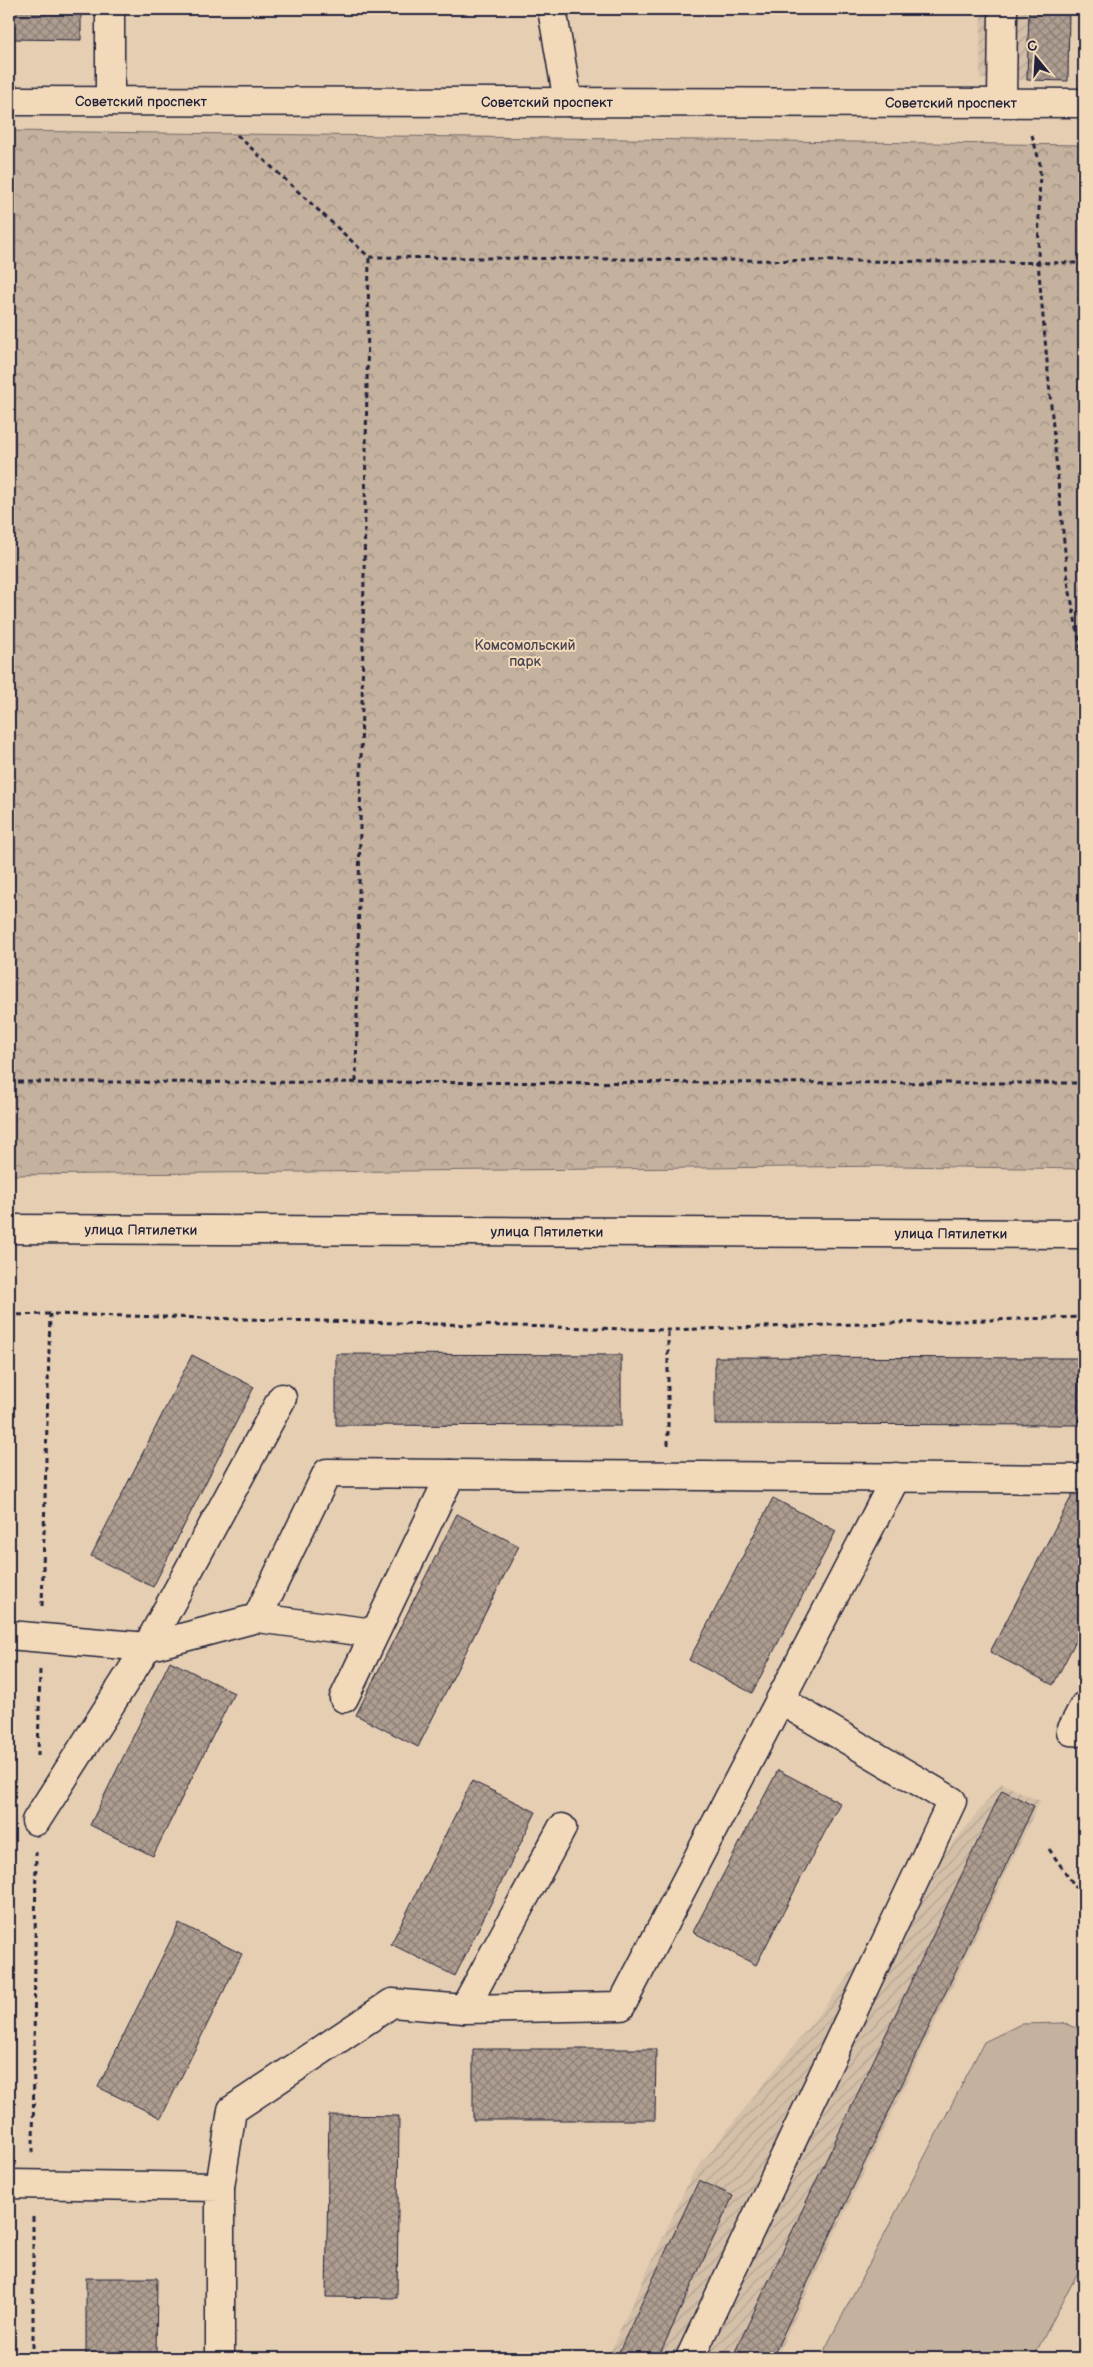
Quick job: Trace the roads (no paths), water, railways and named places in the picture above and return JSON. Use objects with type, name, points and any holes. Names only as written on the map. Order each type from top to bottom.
[{"type":"street","points":[[110,9],[110,101]]},
{"type":"street","points":[[552,9],[568,102]]},
{"type":"street","points":[[1003,9],[1013,103]]},
{"type":"street","name":"Советский проспект","points":[[9,101],[1084,103]]},
{"type":"street","name":"улица Пятилетки","points":[[9,1229],[1084,1234]]},
{"type":"street","points":[[36,1821],[147,1647],[282,1398]]},
{"type":"street","points":[[257,1618],[327,1473],[1084,1479]]},
{"type":"street","points":[[344,1698],[451,1474]]},
{"type":"street","points":[[220,2358],[220,2187],[232,2110],[392,2003],[464,2009],[620,2006],[896,1477]]},
{"type":"street","points":[[9,1635],[147,1647],[257,1618],[374,1634]]},
{"type":"street","points":[[690,2358],[952,1800],[780,1700]]},
{"type":"street","points":[[1084,1706],[1072,1731],[1084,1732]]},
{"type":"street","points":[[464,2009],[562,1828]]},
{"type":"street","points":[[9,2184],[220,2187]]},
{"type":"park label","name":"Комсомольский парк","points":[[525,654]]}]
